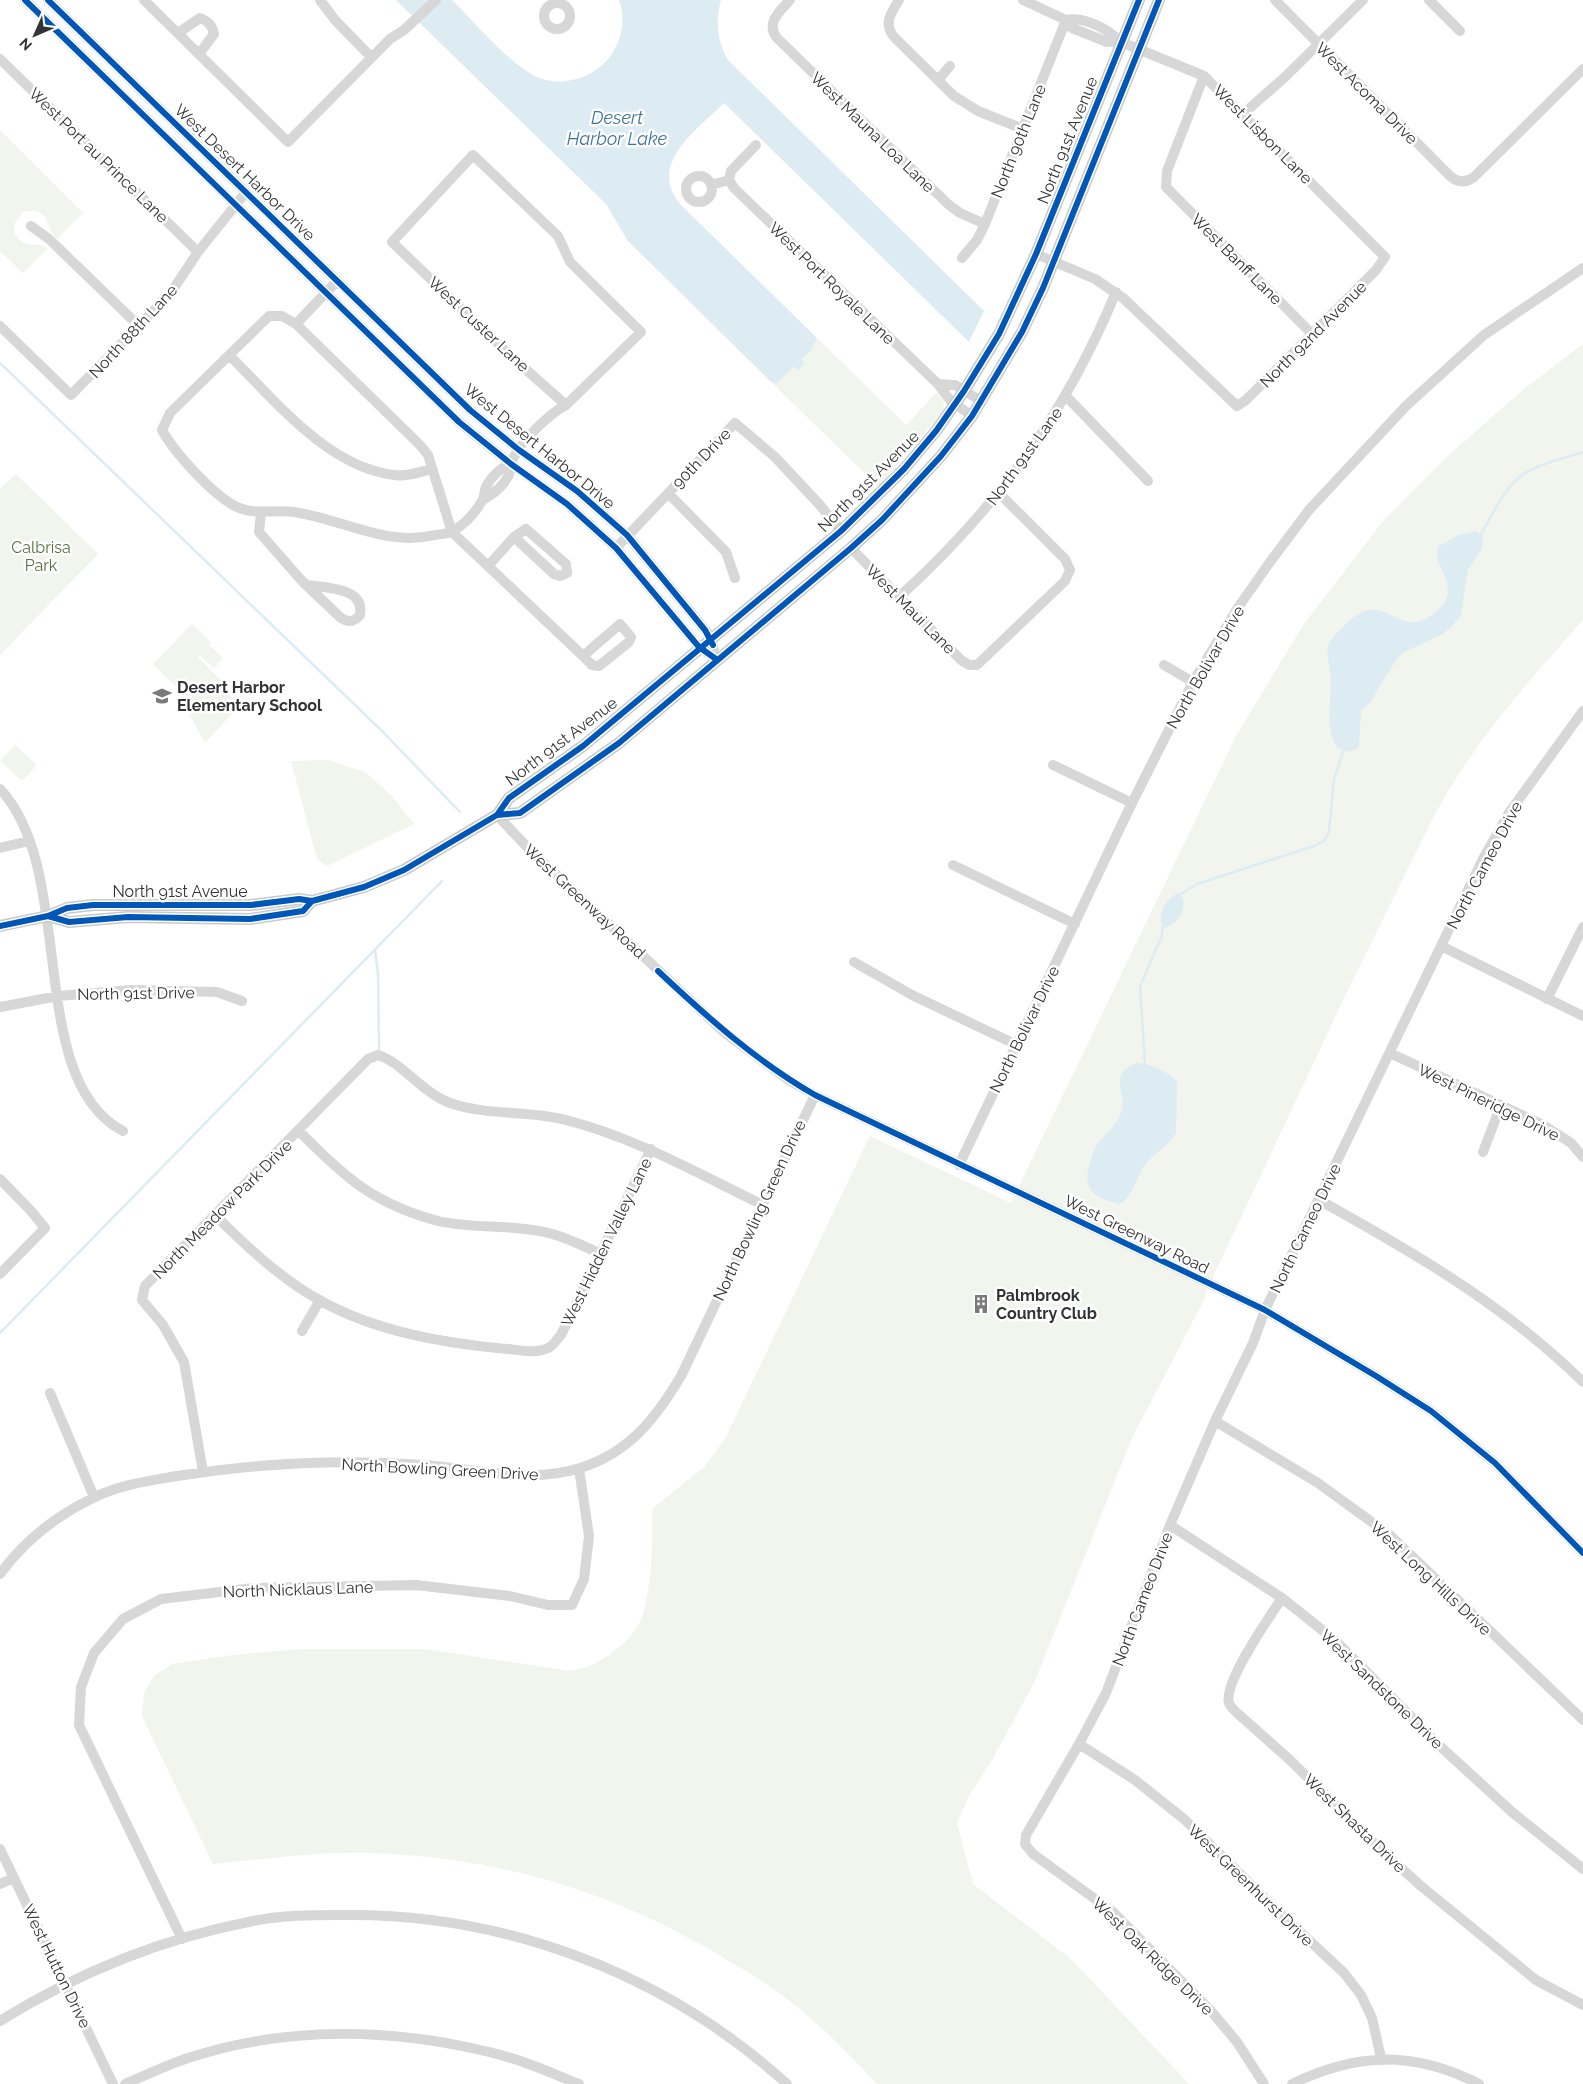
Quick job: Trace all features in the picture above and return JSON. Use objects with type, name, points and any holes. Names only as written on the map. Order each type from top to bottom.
[{"type":"main road","name":"North 91st Avenue","points":[[48,916],[69,922],[128,917],[250,919],[303,911],[312,902],[344,894],[382,880],[440,850],[497,815],[509,798],[583,746],[711,637],[841,531],[904,469],[955,405],[999,334],[1036,254],[1120,42],[1139,0]]},
{"type":"main road","name":"North 91st Avenue","points":[[497,815],[520,813],[620,743],[716,659],[851,548],[882,520],[927,474],[972,416],[1022,332],[1054,262],[1159,0]]},
{"type":"main road","name":"North 91st Avenue","points":[[0,926],[48,916],[67,908],[93,905],[251,905],[299,898],[312,902]]},
{"type":"main road","points":[[212,905],[212,919]]},
{"type":"street","name":"West Desert Harbor Drive","points":[[25,0],[459,422],[510,464],[567,504],[616,548],[699,647],[716,659]]},
{"type":"street","name":"West Desert Harbor Drive","points":[[48,0],[470,410],[519,450],[577,491],[627,536],[711,637],[716,659]]},
{"type":"street","points":[[144,0],[288,142],[371,57],[390,39],[414,22],[436,0]]},
{"type":"street","points":[[320,0],[335,20],[371,57]]},
{"type":"street","name":"West Mauna Loa Lane","points":[[790,0],[777,15],[772,26],[777,38],[948,204],[960,213],[985,224]]},
{"type":"street","points":[[900,0],[890,14],[888,26],[894,37],[954,96],[978,111],[1023,129]]},
{"type":"street","name":"West Lisbon Lane","points":[[1024,0],[1066,20],[1072,28],[1107,42],[1120,42],[1204,76],[1385,257]]},
{"type":"street","name":"West Acoma Drive","points":[[1275,0],[1450,176],[1462,182],[1474,177],[1583,69]]},
{"type":"street","points":[[1243,114],[1363,0]]},
{"type":"street","points":[[1429,0],[1460,31]]},
{"type":"street","points":[[178,33],[200,18],[208,22],[213,27],[214,34],[199,54]]},
{"type":"street","name":"North 90th Lane","points":[[962,258],[977,240],[985,224],[1066,20]]},
{"type":"street","name":"West Port au Prince Lane","points":[[0,59],[198,252]]},
{"type":"street","points":[[938,80],[950,66]]},
{"type":"street","name":"West Banff Lane","points":[[1204,76],[1167,171],[1165,182],[1170,192],[1312,334]]},
{"type":"street","points":[[711,185],[729,180],[731,171],[756,145]]},
{"type":"street","name":"West Custer Lane","points":[[473,155],[558,236],[570,262],[641,332],[566,405],[513,358],[392,242],[473,155]]},
{"type":"street","name":"West Port Royale Lane","points":[[729,180],[734,188],[938,384],[955,405],[972,416]]},
{"type":"street","name":"North 88th Lane","points":[[0,326],[71,395],[170,294],[198,252],[246,192]]},
{"type":"street","points":[[31,226],[48,239],[139,326]]},
{"type":"street","points":[[1036,254],[1095,279],[1116,292]]},
{"type":"street","name":"North 92nd Avenue","points":[[1116,292],[1138,310],[1237,406],[1246,400],[1376,270],[1385,257]]},
{"type":"street","name":"North Bolivar Drive","points":[[959,1165],[1132,803],[1193,682],[1270,562],[1310,510],[1406,406],[1484,336],[1583,268]]},
{"type":"street","points":[[296,324],[337,281]]},
{"type":"street","name":"North 91st Lane","points":[[899,597],[936,564],[999,493],[1038,441],[1066,396],[1094,343],[1116,292]]},
{"type":"street","points":[[566,405],[555,411],[519,450],[510,464],[510,473],[495,493],[484,499],[468,519],[452,532],[404,540],[292,512],[249,512],[234,506],[220,496],[170,445],[162,430],[170,413],[269,316],[282,316],[296,324],[420,445],[428,455],[452,532],[583,656],[592,664],[598,666],[629,642],[632,637],[620,624],[583,656]]},
{"type":"street","points":[[230,355],[313,437],[340,456],[394,475],[410,475],[432,469]]},
{"type":"street","points":[[938,384],[955,385],[981,401]]},
{"type":"street","points":[[1066,396],[1148,481]]},
{"type":"street","name":"90th Drive","points":[[616,548],[735,423],[775,457],[819,504],[841,531]]},
{"type":"street","points":[[668,493],[726,552],[735,578]]},
{"type":"street","name":"West Maui Lane","points":[[851,548],[961,660],[973,666],[981,663],[1065,581],[1070,570],[1065,559],[999,493]]},
{"type":"street","points":[[261,513],[259,532],[266,542],[307,585],[347,622],[355,621],[360,615],[360,604],[356,597],[340,590],[307,585]]},
{"type":"street","points":[[488,566],[514,537],[526,530],[566,564],[567,572],[560,576],[554,574],[514,537]]},
{"type":"street","points":[[1164,665],[1193,682]]},
{"type":"street","name":"North Cameo Drive","points":[[1025,1844],[1026,1835],[1079,1744],[1106,1693],[1170,1525],[1215,1421],[1253,1343],[1264,1310],[1320,1200],[1484,856],[1509,813],[1583,711]]},
{"type":"street","points":[[1054,765],[1132,803]]},
{"type":"street","points":[[0,789],[17,813],[29,841],[48,916],[58,996],[69,1056],[78,1080],[103,1117],[109,1124],[122,1131]]},
{"type":"street","name":"West Greenway Road","points":[[497,815],[528,848],[725,1033],[790,1081],[815,1096],[1264,1310],[1376,1376],[1431,1411],[1495,1463],[1583,1553]]},
{"type":"street","points":[[0,848],[29,841]]},
{"type":"street","points":[[953,865],[1075,924]]},
{"type":"street","points":[[1547,999],[1583,927]]},
{"type":"street","points":[[1441,946],[1583,1016]]},
{"type":"street","points":[[854,962],[912,995],[1017,1045]]},
{"type":"street","name":"North 91st Drive","points":[[0,1007],[58,996],[98,991],[217,992],[242,1001]]},
{"type":"street","name":"West Pineridge Drive","points":[[1390,1053],[1543,1125],[1571,1143],[1583,1157]]},
{"type":"street","name":"North Meadow Park Drive","points":[[203,1472],[184,1362],[163,1325],[142,1300],[145,1286],[368,1060],[378,1055],[390,1059],[419,1085],[448,1102],[480,1111],[556,1117],[612,1133],[651,1149]]},
{"type":"street","name":"North Bowling Green Drive","points":[[0,1574],[4,1561],[48,1525],[94,1497],[122,1487],[203,1472],[266,1465],[357,1462],[457,1467],[533,1476],[579,1469],[628,1444],[661,1410],[681,1376],[815,1096]]},
{"type":"street","points":[[1483,1152],[1501,1105]]},
{"type":"street","points":[[299,1131],[336,1169],[375,1198],[440,1221],[533,1230],[562,1236],[601,1254]]},
{"type":"street","points":[[651,1149],[762,1204]]},
{"type":"street","name":"West Hidden Valley Lane","points":[[215,1216],[251,1250],[289,1280],[320,1300],[355,1317],[415,1336],[534,1352],[548,1348],[561,1335],[651,1149]]},
{"type":"street","points":[[0,1180],[45,1228],[0,1274]]},
{"type":"street","points":[[1320,1200],[1412,1251],[1502,1312],[1583,1382]]},
{"type":"street","points":[[302,1331],[320,1300]]},
{"type":"street","points":[[50,1392],[94,1497]]},
{"type":"street","name":"West Long Hills Drive","points":[[1215,1421],[1318,1483],[1391,1536],[1583,1720]]},
{"type":"street","name":"North Nicklaus Lane","points":[[182,1939],[80,1725],[81,1687],[94,1653],[123,1619],[162,1600],[253,1588],[416,1585],[510,1596],[548,1605],[572,1605],[584,1579],[590,1536],[579,1469]]},
{"type":"street","name":"West Sandstone Drive","points":[[1170,1525],[1282,1598],[1336,1641],[1442,1748],[1512,1812],[1583,1868]]},
{"type":"street","name":"West Shasta Drive","points":[[1282,1598],[1249,1648],[1229,1692],[1229,1703],[1236,1712],[1290,1760],[1381,1850],[1421,1886],[1536,1980],[1583,2005]]},
{"type":"street","name":"West Greenhurst Drive","points":[[1079,1744],[1135,1780],[1184,1819],[1344,1973],[1361,1995],[1372,2018],[1381,2058]]},
{"type":"street","name":"West Oak Ridge Drive","points":[[1025,1844],[1033,1854],[1074,1882],[1126,1926],[1216,2017],[1237,2042],[1264,2084]]},
{"type":"street","name":"West Hutton Drive","points":[[0,1849],[114,2084]]},
{"type":"street","points":[[0,1884],[14,1878]]},
{"type":"street","points":[[0,2021],[65,1984],[109,1964],[182,1939],[254,1921],[319,1915],[374,1914],[428,1919],[493,1929],[566,1951],[669,1997],[760,2059],[787,2084]]},
{"type":"street","points":[[125,2084],[188,2058],[230,2046],[289,2036],[349,2032],[418,2038],[490,2052],[536,2066],[578,2084]]},
{"type":"street","points":[[1292,2084],[1345,2063],[1381,2058],[1435,2066],[1473,2083]]},
{"type":"green space","points":[[0,130],[83,213],[57,239],[42,214],[32,211],[23,212],[14,224],[14,232],[18,238],[26,244],[48,248],[23,273],[0,251]]},
{"type":"green space","points":[[817,338],[906,425],[937,392],[944,402],[943,411],[879,487],[771,382],[777,383],[794,367],[797,371],[805,363],[802,360],[809,353]]},
{"type":"green space","name":"Palmbrook Country Club","points":[[1583,344],[1583,620],[1484,737],[1434,816],[1345,996],[1205,1294],[1206,1296],[1132,1438],[1035,1681],[992,1760],[970,1794],[957,1823],[973,1884],[1071,1959],[1189,2084],[877,2084],[815,2022],[771,1987],[690,1939],[647,1917],[604,1899],[559,1884],[514,1871],[467,1862],[420,1856],[371,1853],[312,1854],[213,1864],[142,1716],[144,1693],[154,1676],[172,1664],[233,1655],[300,1649],[425,1649],[570,1671],[599,1661],[625,1642],[638,1626],[646,1601],[652,1552],[652,1509],[704,1467],[725,1439],[870,1136],[1011,1203],[1236,736],[1304,624],[1384,520],[1451,453],[1524,389]]},
{"type":"green space","name":"Calbrisa Park","points":[[16,474],[98,554],[0,655],[0,489]]},
{"type":"green space","points":[[192,624],[211,642],[209,645],[223,658],[214,668],[199,655],[198,657],[224,684],[222,686],[239,706],[205,743],[189,714],[196,706],[153,664]]},
{"type":"green space","points":[[15,745],[37,765],[22,781],[0,761]]},
{"type":"green space","points":[[328,760],[365,772],[392,796],[414,824],[327,866],[317,859],[291,761]]},
{"type":"water","name":"Desert Harbor Lake","points":[[396,0],[452,0],[502,51],[523,68],[543,79],[564,81],[584,76],[602,65],[609,58],[617,45],[622,30],[619,0],[721,0],[718,31],[721,45],[728,60],[984,311],[969,342],[724,103],[701,124],[680,148],[672,161],[669,175],[671,189],[680,204],[817,338],[809,353],[802,359],[805,363],[798,371],[794,367],[777,383],[771,382],[628,241],[606,204]]},
{"type":"water","points":[[1476,531],[1483,536],[1482,549],[1468,569],[1461,615],[1441,635],[1404,652],[1396,660],[1371,701],[1361,711],[1359,747],[1350,752],[1337,748],[1333,741],[1330,724],[1331,681],[1328,651],[1330,641],[1358,614],[1371,610],[1381,611],[1401,620],[1412,622],[1424,620],[1438,610],[1448,593],[1445,577],[1438,561],[1438,547],[1456,536]]},
{"type":"water","points":[[1178,893],[1184,902],[1181,914],[1173,923],[1163,927],[1161,917],[1164,907]]},
{"type":"water","points":[[1136,1063],[1159,1069],[1177,1082],[1176,1133],[1145,1165],[1132,1192],[1119,1204],[1097,1196],[1092,1191],[1087,1180],[1092,1155],[1096,1147],[1114,1125],[1121,1112],[1123,1104],[1120,1079],[1122,1074],[1127,1068]]},
{"type":"waterway","points":[[0,363],[382,731],[460,812]]},
{"type":"waterway","points":[[1481,534],[1505,493],[1522,475],[1538,466],[1583,452]]},
{"type":"waterway","points":[[1181,894],[1197,884],[1314,846],[1324,841],[1329,832],[1334,779],[1344,749]]},
{"type":"waterway","points":[[0,1333],[442,881]]},
{"type":"waterway","points":[[1145,1064],[1140,986],[1161,938],[1163,927]]},
{"type":"waterway","points":[[375,949],[378,974],[379,1049]]},
{"type":"cycle path","points":[[25,0],[459,422],[511,464],[567,504],[616,548],[699,647],[716,659]]},
{"type":"cycle path","points":[[48,0],[470,410],[519,450],[577,491],[627,535],[705,630],[713,645]]},
{"type":"cycle path","points":[[0,926],[48,916],[67,908],[93,905],[251,905],[299,899],[312,901],[364,887],[404,870],[497,815],[509,798],[583,746],[841,531],[904,469],[936,431],[964,391],[999,334],[1036,254],[1139,0]]},
{"type":"cycle path","points":[[497,815],[520,813],[619,743],[851,548],[882,520],[941,456],[972,416],[1022,332],[1043,288],[1159,0]]},
{"type":"cycle path","points":[[48,916],[69,922],[128,917],[250,919],[303,911],[312,901]]},
{"type":"cycle path","points":[[658,971],[733,1038],[772,1068],[815,1095],[1265,1310],[1376,1376],[1431,1411],[1495,1463],[1583,1553]]},
{"type":"place","name":"Desert Harbor Elementary School","points":[[162,696]]},
{"type":"place","name":"Palmbrook Country Club","points":[[981,1304]]}]
